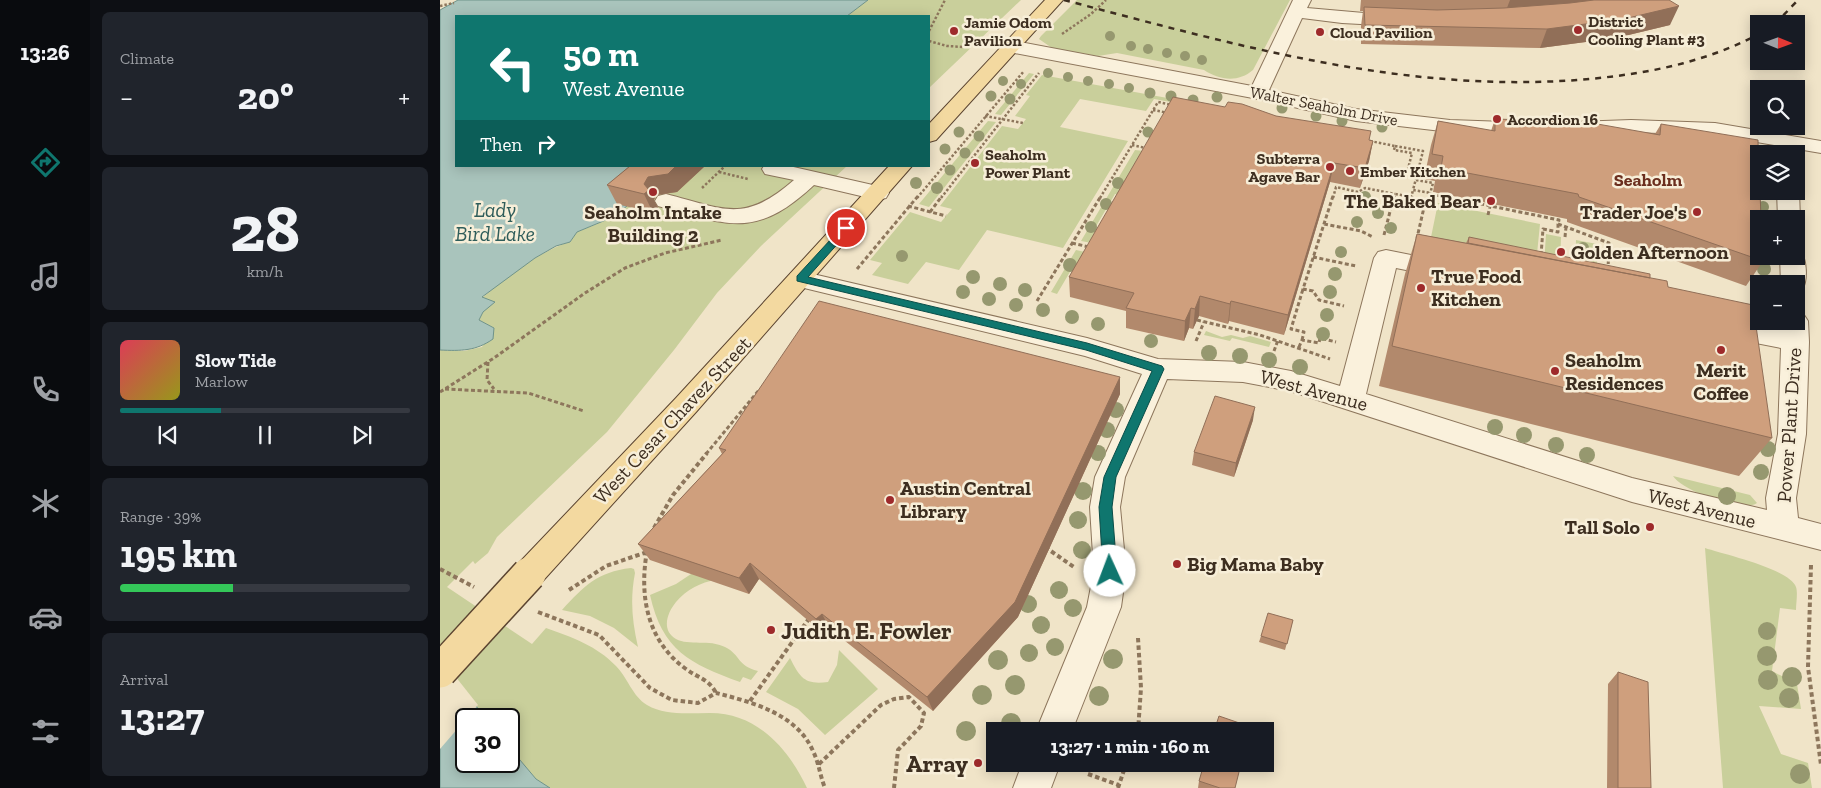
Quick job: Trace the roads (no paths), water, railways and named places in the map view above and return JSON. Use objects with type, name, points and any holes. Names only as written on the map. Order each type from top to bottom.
[{"type":"main road","points":[[930,135],[1009,46],[1054,0]]},
{"type":"main road","name":"West Cesar Chavez Street","points":[[440,671],[901,167]]},
{"type":"street","points":[[1258,93],[1299,6],[1342,18],[1419,21]]},
{"type":"street","name":"Walter Seaholm Drive","points":[[1009,46],[1258,93],[1356,115],[1479,127],[1671,126],[1715,129],[1780,145]]},
{"type":"street","name":"Walter Seaholm Drive","points":[[1805,147],[1821,147]]},
{"type":"street","points":[[773,168],[878,193]]},
{"type":"street","points":[[666,201],[723,216],[748,218],[785,201],[809,178]]},
{"type":"street","points":[[1351,399],[1386,258],[1464,274]]},
{"type":"street","name":"West Avenue","points":[[800,279],[1087,347],[1158,369],[1262,375],[1351,399],[1632,490],[1784,528],[1816,549]]},
{"type":"street","points":[[1696,323],[1796,332]]},
{"type":"street","name":"Power Plant Drive","points":[[1784,528],[1781,498],[1792,434],[1796,332]]},
{"type":"street","points":[[1058,722],[1104,607],[1108,588],[1110,554],[1105,507],[1110,477],[1158,369]]},
{"type":"street","points":[[1032,788],[1038,772]]},
{"type":"water","name":"Lady Bird Lake","points":[[458,0],[868,0],[848,15],[455,15],[455,167],[658,167],[617,203],[627,206],[613,217],[577,232],[570,242],[556,246],[535,258],[482,297],[495,302],[483,312],[479,320],[494,328],[493,339],[480,346],[455,350],[440,350],[440,10]]},
{"type":"water","points":[[440,659],[478,708],[455,708],[455,773],[520,773],[520,760],[536,779],[550,788],[440,788]]},
{"type":"railway","points":[[1064,0],[1254,48],[1382,72],[1446,79],[1511,82],[1577,80],[1624,75],[1693,60],[1716,53],[1750,38]]},
{"type":"railway","points":[[1784,15],[1798,0]]},
{"type":"place","name":"District Cooling Plant #3","points":[[1578,30]]},
{"type":"place","name":"Jamie Odom Pavilion","points":[[954,31]]},
{"type":"place","name":"Cloud Pavilion","points":[[1320,32]]},
{"type":"place","name":"Accordion 16","points":[[1497,119]]},
{"type":"place","name":"Seaholm Power Plant","points":[[975,163]]},
{"type":"place","name":"Subterra Agave Bar","points":[[1330,167]]},
{"type":"place","name":"Ember Kitchen","points":[[1350,171]]},
{"type":"place","name":"Seaholm Intake Building 2","points":[[653,192]]},
{"type":"place","name":"The Baked Bear","points":[[1491,201]]},
{"type":"place","name":"Trader Joe's","points":[[1697,212]]},
{"type":"place","name":"Golden Afternoon","points":[[1561,252]]},
{"type":"place","name":"True Food Kitchen","points":[[1421,288]]},
{"type":"place","name":"Merit Coffee","points":[[1721,350]]},
{"type":"place","name":"Seaholm Residences","points":[[1555,371]]},
{"type":"place","name":"Austin Central Library","points":[[890,500]]},
{"type":"place","name":"Tall Solo","points":[[1650,527]]},
{"type":"place","name":"Big Mama Baby","points":[[1177,564]]},
{"type":"place","name":"Judith E. Fowler","points":[[771,630]]},
{"type":"place","name":"Array","points":[[978,763]]},
{"type":"district","name":"Seaholm","points":[[1648,180]]}]
